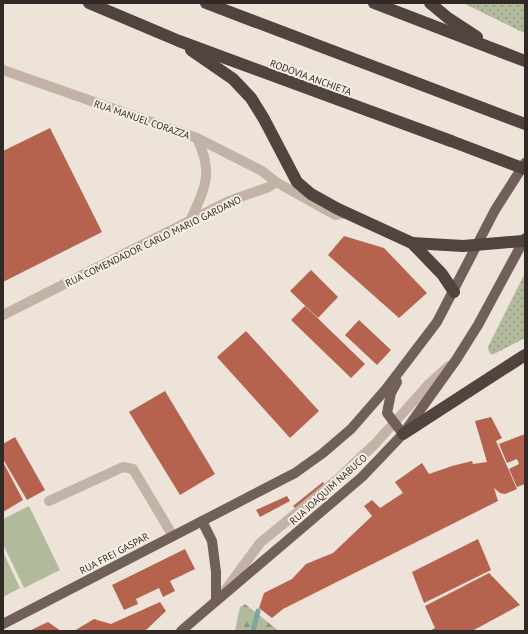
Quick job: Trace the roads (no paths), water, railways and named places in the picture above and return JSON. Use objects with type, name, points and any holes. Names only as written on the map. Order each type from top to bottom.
[{"type":"highway","name":"RODOVIA ANCHIETA","points":[[89,3],[179,41],[525,169]]},
{"type":"highway","points":[[206,3],[525,124]]},
{"type":"highway","points":[[374,3],[525,61]]},
{"type":"highway","points":[[430,3],[448,18],[496,50]]},
{"type":"highway","points":[[179,41],[233,80],[251,98],[264,119],[297,182],[311,194],[346,213],[412,243],[463,246],[524,239]]},
{"type":"highway","points":[[412,243],[442,274],[454,292]]},
{"type":"highway","points":[[403,434],[525,355]]},
{"type":"main road","points":[[403,434],[387,413],[391,393],[405,363],[437,322],[454,292],[495,210],[525,163]]},
{"type":"main road","name":"RUA JOAQUIM NABUCO","points":[[181,631],[219,597],[362,477],[403,434],[456,360],[478,325],[524,239]]},
{"type":"main road","name":"RUA FREI GASPAR","points":[[3,624],[295,473],[323,453],[351,429],[386,389],[405,363]]},
{"type":"main road","points":[[202,521],[212,542],[219,597]]},
{"type":"street","name":"RUA MANUEL CORAZZA","points":[[3,70],[198,138],[204,152],[207,170],[205,189],[190,221]]},
{"type":"street","points":[[198,138],[262,171],[276,182],[335,215],[346,213]]},
{"type":"street","name":"RUA COMENDADOR CARLO MARIO GARDANO","points":[[3,315],[229,202],[269,187],[276,182]]},
{"type":"street","points":[[219,597],[260,543],[339,478],[375,444],[428,384],[456,360]]},
{"type":"street","points":[[49,501],[123,467],[133,470],[173,536]]},
{"type":"waterway","points":[[253,631],[258,611]]}]
